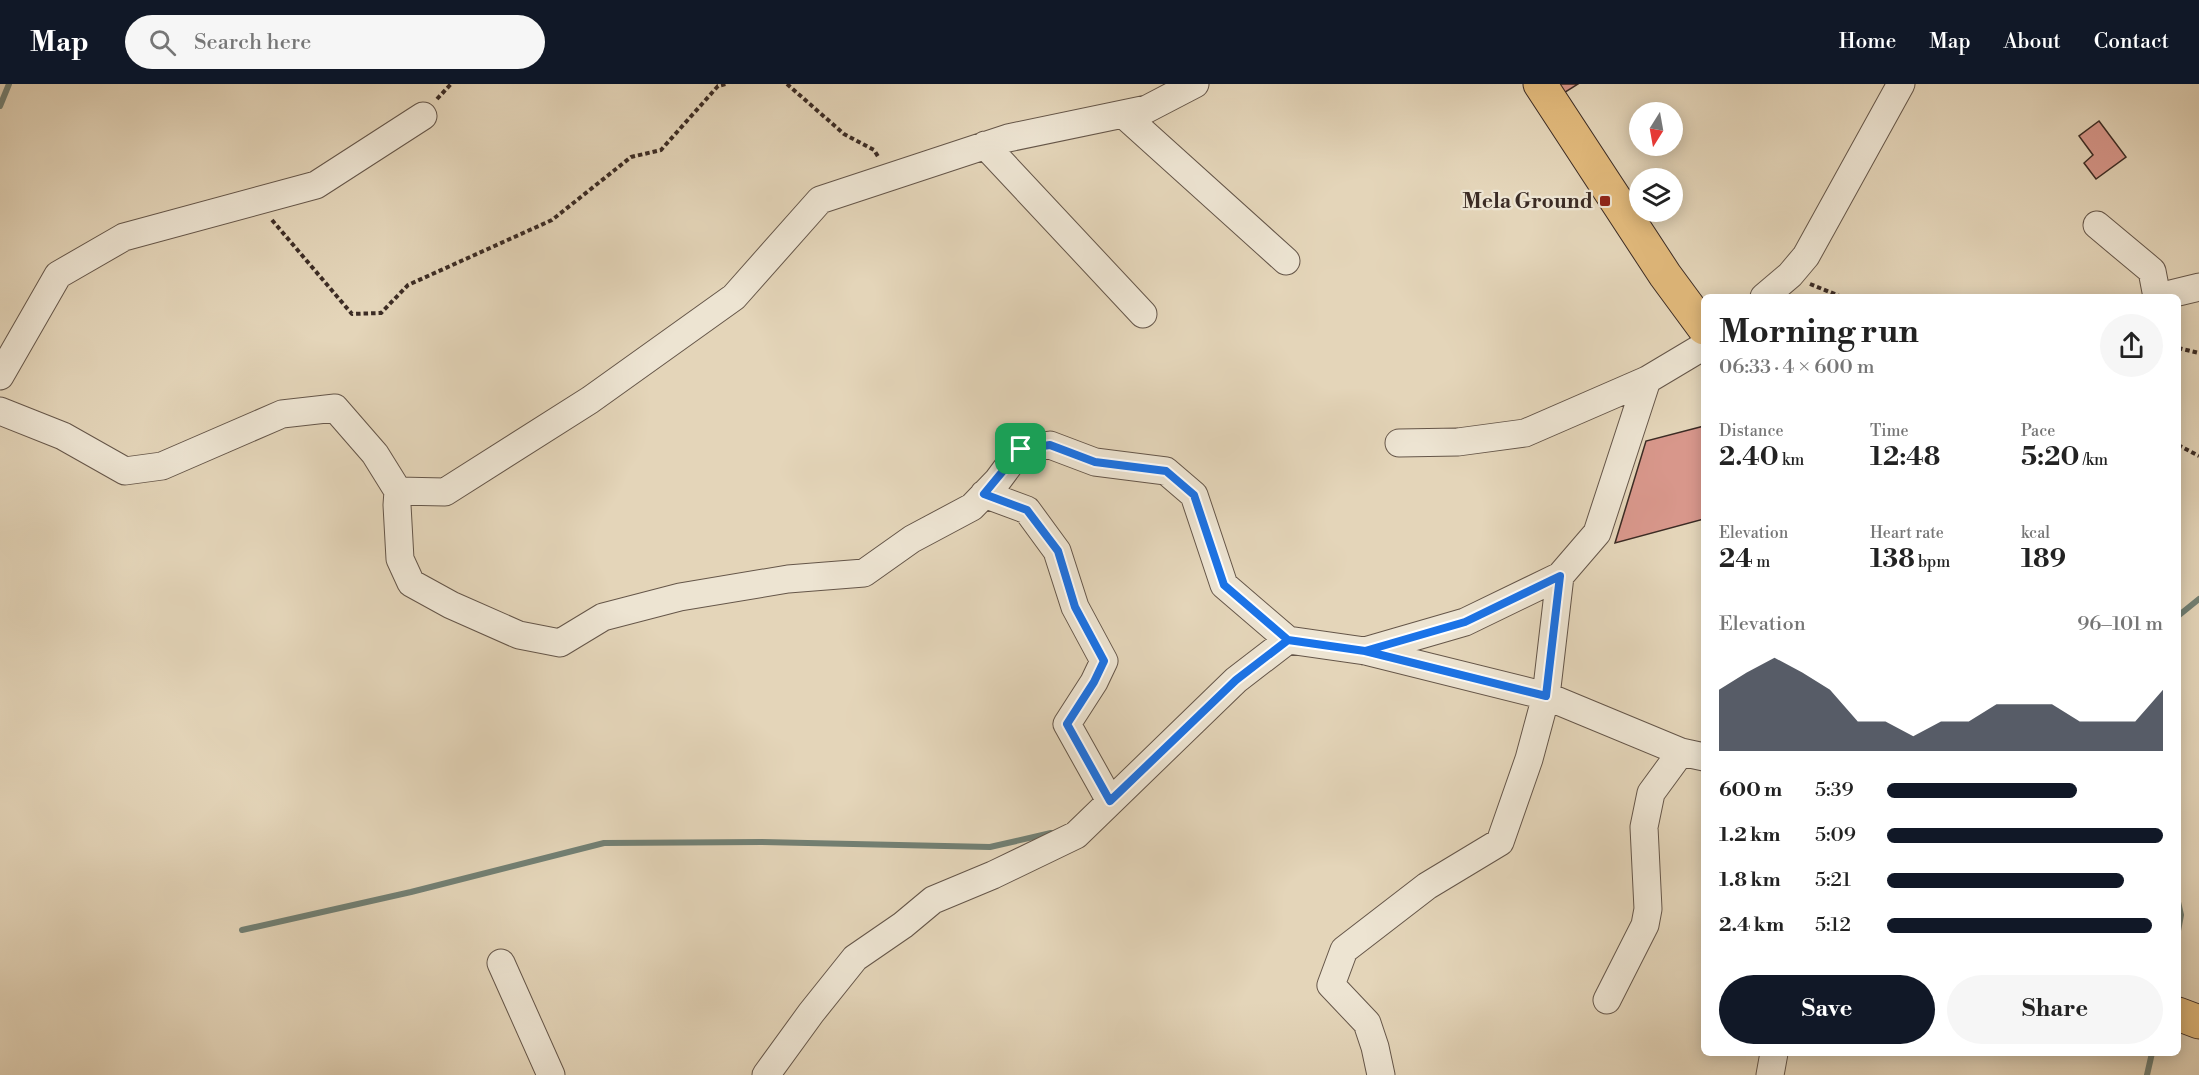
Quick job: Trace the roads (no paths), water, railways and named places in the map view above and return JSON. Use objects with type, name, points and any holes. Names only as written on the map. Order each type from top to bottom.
[{"type":"main road","points":[[1540,84],[1665,275],[1701,324]]},
{"type":"street","points":[[398,491],[445,492],[590,400],[734,297],[820,200],[1008,138],[1147,109],[1195,84]]},
{"type":"street","points":[[1768,294],[1790,275],[1806,256],[1901,84]]},
{"type":"street","points":[[1123,114],[1286,261]]},
{"type":"street","points":[[0,376],[58,275],[124,237],[316,185],[423,116]]},
{"type":"street","points":[[985,145],[1143,314]]},
{"type":"street","points":[[2097,225],[2152,272],[2156,294]]},
{"type":"street","points":[[2170,294],[2199,287]]},
{"type":"street","points":[[1399,443],[1458,442],[1525,434],[1647,380],[1701,348]]},
{"type":"street","points":[[1365,651],[1465,622],[1560,576],[1597,532],[1647,380]]},
{"type":"street","points":[[0,411],[63,436],[125,471],[162,466],[282,414],[335,408],[375,454],[398,491],[400,559],[411,583],[451,605],[519,635],[560,643],[603,617],[680,597],[788,579],[864,573],[912,539],[972,507],[1021,449],[1050,445],[1095,462],[1166,471],[1194,495],[1224,585],[1288,640],[1365,651],[1546,696],[1693,754],[1650,793],[1644,826],[1648,909],[1645,925],[1607,1000]]},
{"type":"street","points":[[984,494],[1027,510],[1058,551],[1075,607],[1104,661],[1094,682],[1067,724],[1110,801]]},
{"type":"street","points":[[1380,1075],[1375,1047],[1367,1023],[1331,985],[1344,950],[1427,886],[1500,842],[1529,759],[1546,696],[1560,576]]},
{"type":"street","points":[[766,1075],[855,958],[903,925],[933,900],[993,875],[1076,835],[1236,680],[1288,640]]},
{"type":"street","points":[[501,963],[551,1075]]},
{"type":"street","points":[[1770,1075],[1773,1056]]},
{"type":"waterway","points":[[0,106],[9,84]]},
{"type":"waterway","points":[[2181,614],[2199,599]]},
{"type":"waterway","points":[[242,930],[411,892],[604,843],[762,842],[990,847],[1051,833]]},
{"type":"waterway","points":[[2147,1075],[2151,1056]]},
{"type":"place","name":"Mela Ground","points":[[1605,201]]}]
